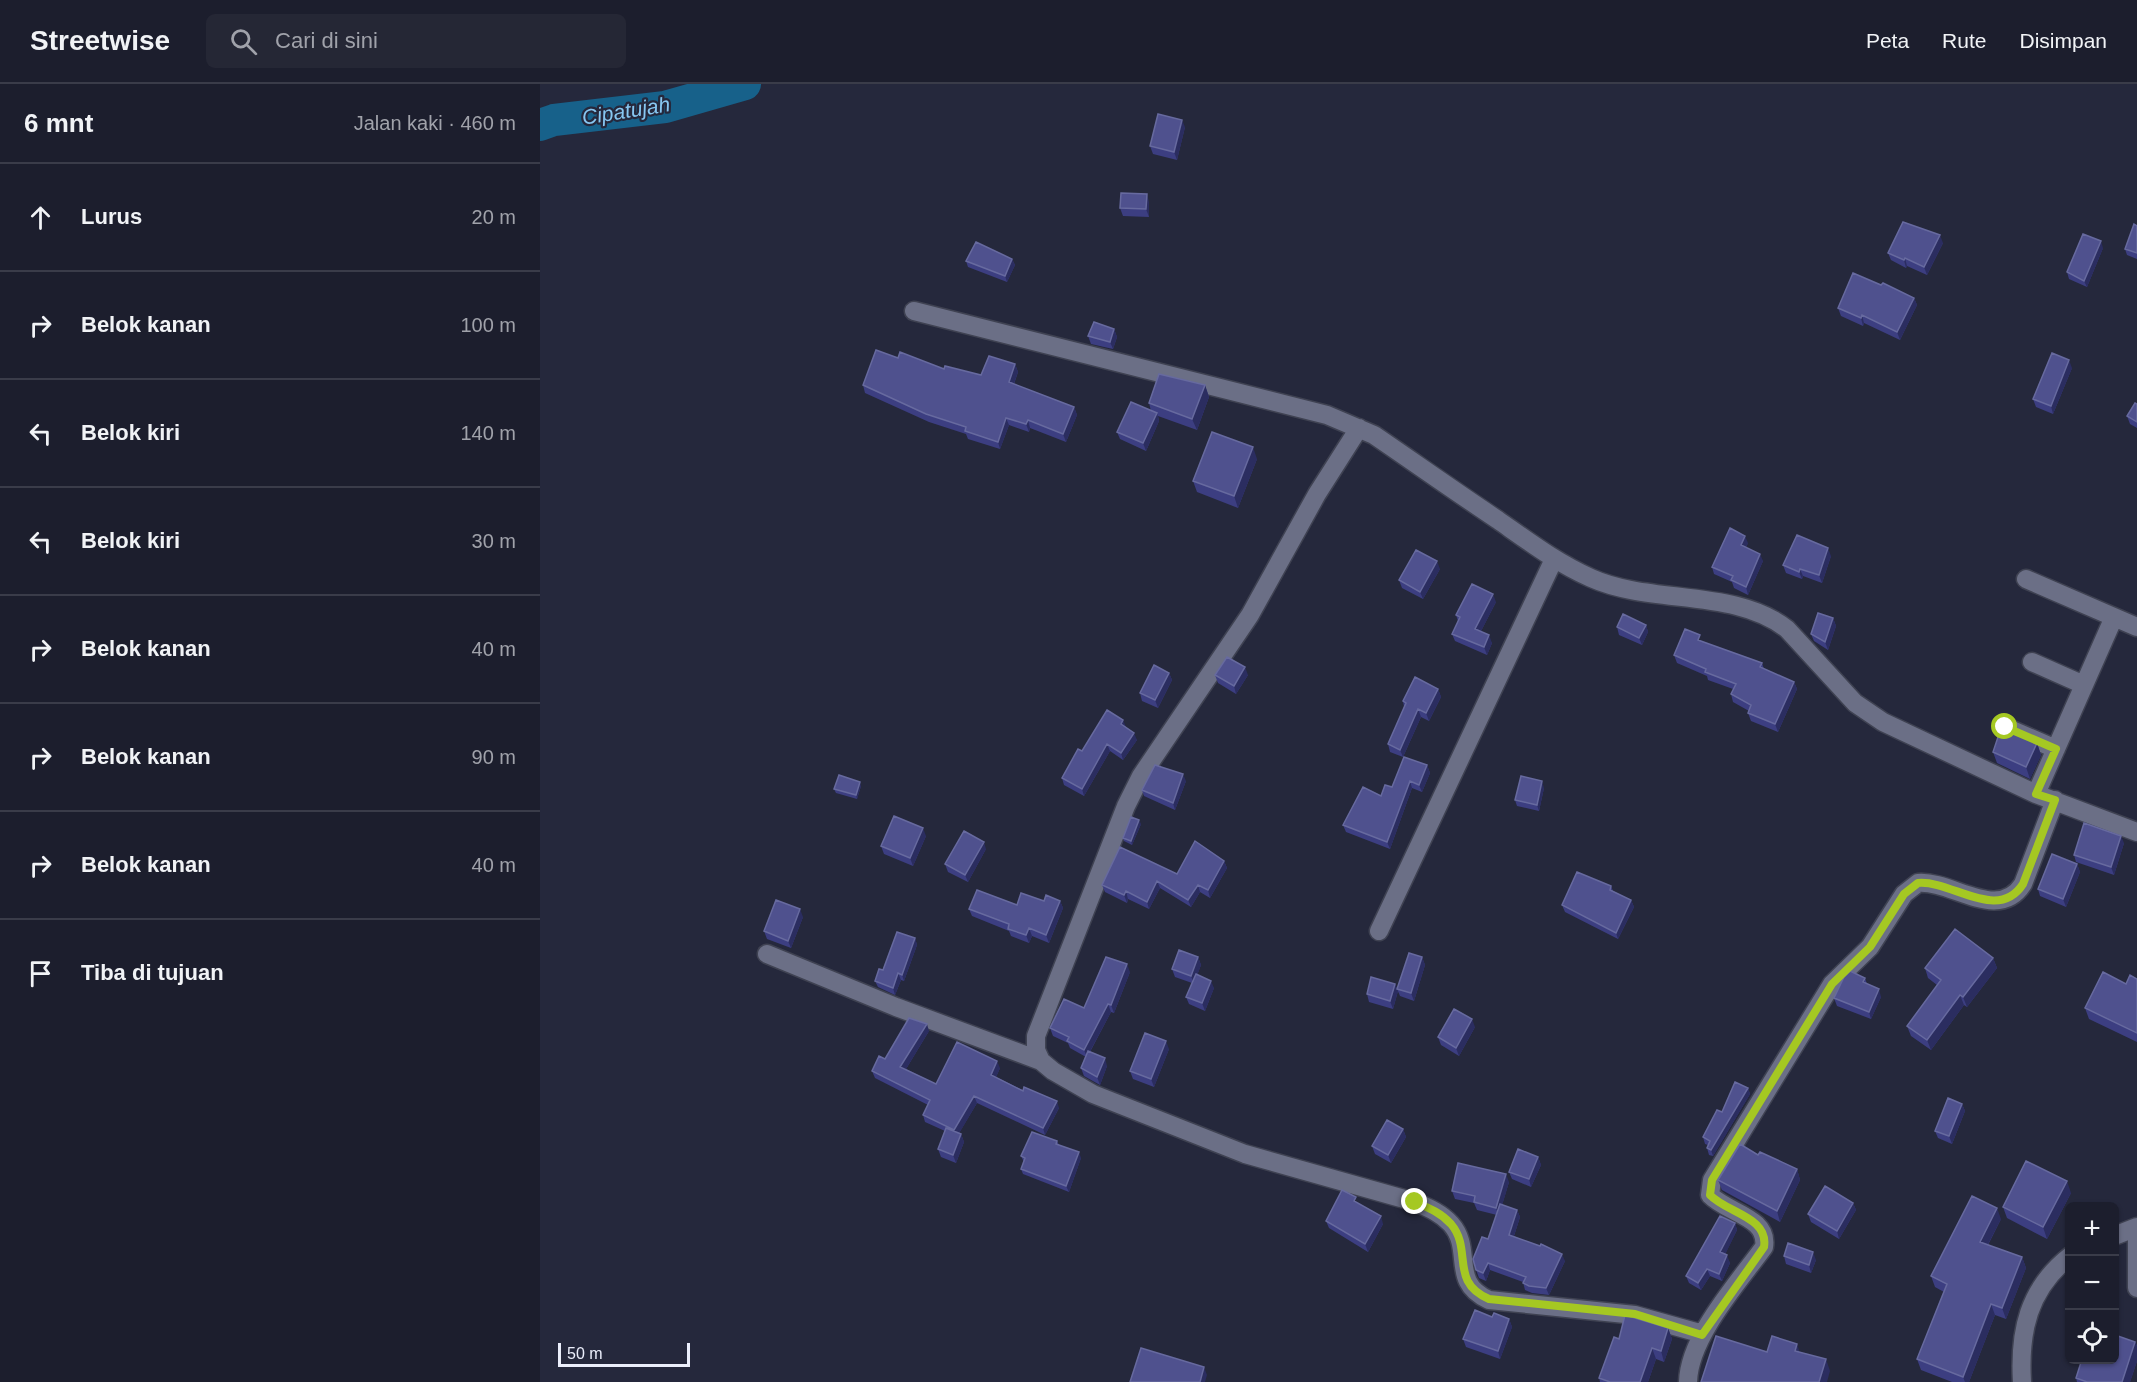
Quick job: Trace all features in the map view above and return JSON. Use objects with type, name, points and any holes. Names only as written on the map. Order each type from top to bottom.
[{"type":"street","points":[[914,311],[1215,384],[1327,414],[1374,435],[1554,559],[1592,579],[1622,589],[1722,604],[1776,620],[1855,703],[1869,713],[2036,794],[2137,832]]},
{"type":"street","points":[[1041,1061],[1036,1050],[1036,1036],[1126,806],[1141,776],[1250,615],[1317,494],[1359,428]]},
{"type":"street","points":[[1379,931],[1554,559]]},
{"type":"street","points":[[2026,579],[2137,627]]},
{"type":"street","points":[[2036,794],[2114,617]]},
{"type":"street","points":[[2032,662],[2085,685]]},
{"type":"street","points":[[2005,727],[2056,749]]},
{"type":"street","points":[[1688,1382],[1693,1354],[1702,1335],[1764,1247],[1766,1237],[1763,1230],[1755,1223],[1716,1202],[1710,1195],[1712,1180],[1832,984],[1870,947],[1904,894],[1918,883],[1935,885],[1984,900],[1998,900],[2017,894],[2023,884],[2055,800]]},
{"type":"street","points":[[767,954],[906,1011],[1041,1061],[1053,1071],[1093,1094],[1245,1154],[1415,1202],[1440,1213],[1453,1226],[1460,1242],[1465,1278],[1471,1289],[1489,1299],[1635,1314],[1702,1335]]},
{"type":"street","points":[[2119,1234],[2137,1227]]},
{"type":"street","points":[[2137,1241],[2137,1288]]},
{"type":"street","points":[[2022,1382],[2022,1341],[2025,1320],[2033,1298],[2046,1279],[2065,1261]]},
{"type":"building","points":[[1158,114],[1182,120],[1174,152],[1150,146]]},
{"type":"building","points":[[1121,193],[1147,194],[1146,209],[1120,208]]},
{"type":"building","points":[[1903,222],[1940,235],[1924,267],[1888,253]]},
{"type":"building","points":[[2134,224],[2137,226],[2137,253],[2125,249]]},
{"type":"building","points":[[2083,234],[2101,241],[2084,281],[2067,272]]},
{"type":"building","points":[[976,242],[1012,259],[1005,276],[966,261]]},
{"type":"building","points":[[1853,273],[1881,285],[1883,283],[1914,298],[1897,332],[1862,315],[1861,318],[1838,308]]},
{"type":"building","points":[[1094,322],[1114,329],[1110,342],[1088,336]]},
{"type":"building","points":[[876,350],[898,358],[900,352],[944,369],[945,366],[981,375],[989,356],[1015,364],[1009,382],[1074,407],[1063,434],[1028,420],[1026,424],[1006,418],[998,442],[965,431],[966,427],[926,414],[863,385]]},
{"type":"building","points":[[2052,353],[2069,360],[2051,406],[2033,399]]},
{"type":"building","points":[[1159,374],[1205,385],[1192,419],[1149,403]]},
{"type":"building","points":[[1131,402],[1157,413],[1143,443],[1117,432]]},
{"type":"building","points":[[2135,403],[2137,404],[2137,422],[2127,416]]},
{"type":"building","points":[[1212,432],[1253,447],[1234,496],[1193,481]]},
{"type":"building","points":[[1730,528],[1745,536],[1741,545],[1760,554],[1746,587],[1731,580],[1733,576],[1712,567]]},
{"type":"building","points":[[1797,535],[1828,548],[1819,575],[1800,569],[1799,572],[1783,565]]},
{"type":"building","points":[[1416,550],[1437,561],[1420,592],[1399,580]]},
{"type":"building","points":[[1472,584],[1493,594],[1475,629],[1489,635],[1484,647],[1452,634],[1460,617],[1456,615]]},
{"type":"building","points":[[1818,613],[1833,618],[1825,642],[1811,634]]},
{"type":"building","points":[[1623,614],[1646,625],[1639,638],[1617,627]]},
{"type":"building","points":[[1685,629],[1700,635],[1698,640],[1762,663],[1760,667],[1794,682],[1775,724],[1748,713],[1751,705],[1731,694],[1736,684],[1705,672],[1706,669],[1674,655]]},
{"type":"building","points":[[1227,657],[1245,667],[1234,686],[1215,675]]},
{"type":"building","points":[[1154,665],[1169,673],[1155,700],[1140,693]]},
{"type":"building","points":[[1415,677],[1438,689],[1426,713],[1418,709],[1400,750],[1388,744],[1406,703],[1403,701]]},
{"type":"building","points":[[1107,710],[1123,720],[1121,724],[1134,733],[1121,753],[1107,744],[1082,789],[1062,778],[1078,749],[1082,751]]},
{"type":"building","points":[[2001,728],[2037,743],[2026,767],[1993,752]]},
{"type":"building","points":[[1404,757],[1427,765],[1419,785],[1410,781],[1387,842],[1343,825],[1363,787],[1381,796],[1385,785],[1392,787]]},
{"type":"building","points":[[1155,765],[1183,774],[1173,803],[1142,790]]},
{"type":"building","points":[[839,775],[860,782],[856,795],[834,789]]},
{"type":"building","points":[[1521,776],[1542,781],[1537,805],[1515,800]]},
{"type":"building","points":[[894,816],[923,828],[910,858],[881,846]]},
{"type":"building","points":[[1131,817],[1139,820],[1131,841],[1123,838]]},
{"type":"building","points":[[2084,823],[2121,836],[2111,867],[2074,855]]},
{"type":"building","points":[[964,831],[984,842],[965,875],[945,864]]},
{"type":"building","points":[[1195,841],[1224,861],[1208,890],[1198,885],[1188,900],[1157,881],[1147,902],[1126,891],[1124,895],[1102,885],[1120,847],[1177,874]]},
{"type":"building","points":[[2052,854],[2077,864],[2063,899],[2038,889]]},
{"type":"building","points":[[1577,872],[1611,886],[1610,890],[1631,900],[1616,933],[1562,905]]},
{"type":"building","points":[[977,890],[1017,905],[1021,893],[1044,901],[1046,895],[1060,901],[1046,935],[1029,928],[1026,935],[1008,929],[1009,924],[969,909]]},
{"type":"building","points":[[776,900],[800,909],[788,941],[764,931]]},
{"type":"building","points":[[1955,929],[1993,958],[1963,997],[1960,995],[1927,1040],[1907,1026],[1941,980],[1925,968]]},
{"type":"building","points":[[897,932],[915,938],[902,975],[898,973],[893,988],[875,981],[879,969],[883,970]]},
{"type":"building","points":[[1179,950],[1198,957],[1191,976],[1172,969]]},
{"type":"building","points":[[1409,953],[1422,957],[1411,993],[1397,989]]},
{"type":"building","points":[[1106,957],[1127,964],[1111,1005],[1108,1004],[1084,1050],[1067,1041],[1069,1037],[1050,1028],[1064,999],[1084,1008]]},
{"type":"building","points":[[1850,971],[1865,978],[1863,982],[1879,989],[1869,1012],[1834,998],[1844,977]]},
{"type":"building","points":[[2103,972],[2126,984],[2130,975],[2137,979],[2137,1033],[2085,1008]]},
{"type":"building","points":[[1196,974],[1211,981],[1202,1003],[1186,997]]},
{"type":"building","points":[[1371,977],[1395,984],[1390,1001],[1367,994]]},
{"type":"building","points":[[1454,1009],[1472,1019],[1456,1048],[1438,1037]]},
{"type":"building","points":[[909,1018],[927,1024],[900,1067],[936,1084],[957,1042],[997,1061],[991,1075],[1023,1091],[1024,1087],[1057,1101],[1043,1128],[974,1096],[954,1130],[923,1115],[930,1100],[872,1071],[879,1056],[885,1059]]},
{"type":"building","points":[[1145,1033],[1166,1041],[1151,1079],[1130,1071]]},
{"type":"building","points":[[1088,1051],[1105,1058],[1097,1077],[1081,1068]]},
{"type":"building","points":[[1735,1082],[1748,1088],[1711,1150],[1707,1148],[1710,1141],[1703,1137],[1717,1110],[1722,1112]]},
{"type":"building","points":[[1948,1098],[1962,1104],[1949,1136],[1935,1131]]},
{"type":"building","points":[[1387,1120],[1403,1129],[1388,1155],[1372,1146]]},
{"type":"building","points":[[946,1128],[961,1134],[953,1155],[938,1149]]},
{"type":"building","points":[[1032,1132],[1079,1152],[1066,1186],[1021,1169],[1025,1158],[1021,1156]]},
{"type":"building","points":[[1740,1144],[1758,1155],[1760,1152],[1797,1169],[1777,1211],[1718,1180]]},
{"type":"building","points":[[1518,1149],[1538,1157],[1529,1179],[1509,1172]]},
{"type":"building","points":[[2026,1161],[2067,1181],[2043,1227],[2003,1207]]},
{"type":"building","points":[[1458,1163],[1506,1174],[1496,1208],[1474,1202],[1475,1196],[1452,1191]]},
{"type":"building","points":[[1825,1186],[1853,1203],[1837,1231],[1808,1214]]},
{"type":"building","points":[[1342,1190],[1356,1197],[1354,1201],[1381,1216],[1365,1244],[1326,1221]]},
{"type":"building","points":[[1972,1196],[1997,1208],[1980,1242],[2022,1257],[2002,1308],[1991,1304],[1963,1377],[1917,1359],[1947,1284],[1931,1276]]},
{"type":"building","points":[[1500,1204],[1517,1210],[1509,1235],[1540,1246],[1541,1244],[1562,1254],[1546,1288],[1529,1286],[1523,1283],[1526,1277],[1488,1263],[1483,1273],[1476,1270],[1473,1259],[1482,1237],[1488,1239]]},
{"type":"building","points":[[1720,1216],[1735,1223],[1720,1252],[1727,1255],[1719,1274],[1707,1269],[1698,1283],[1686,1276]]},
{"type":"building","points":[[1788,1243],[1813,1252],[1809,1265],[1784,1256]]},
{"type":"building","points":[[1475,1310],[1492,1317],[1494,1313],[1509,1319],[1498,1351],[1463,1339]]},
{"type":"building","points":[[1625,1315],[1668,1328],[1661,1351],[1652,1348],[1640,1382],[1610,1382],[1599,1378],[1614,1337],[1619,1339]]},
{"type":"building","points":[[1716,1336],[1767,1352],[1772,1336],[1797,1344],[1795,1351],[1826,1359],[1819,1382],[1701,1382]]},
{"type":"building","points":[[2119,1336],[2135,1342],[2122,1382],[2087,1382],[2076,1378],[2080,1364],[2119,1364]]},
{"type":"building","points":[[1141,1348],[1204,1367],[1200,1382],[1130,1382]]},
{"type":"waterway","name":"Cipatujah","points":[[540,125],[554,120],[665,107],[745,84]]},
{"type":"route","points":[[1415,1202],[1440,1213],[1453,1226],[1460,1242],[1465,1278],[1476,1294],[1489,1299],[1635,1314],[1702,1335],[1764,1247],[1766,1237],[1763,1230],[1755,1223],[1716,1202],[1710,1195],[1712,1180],[1832,984],[1870,947],[1904,894],[1918,883],[1926,882],[1984,900],[2008,898],[2017,894],[2023,884],[2055,800],[2036,794],[2056,749],[2005,727]]}]
